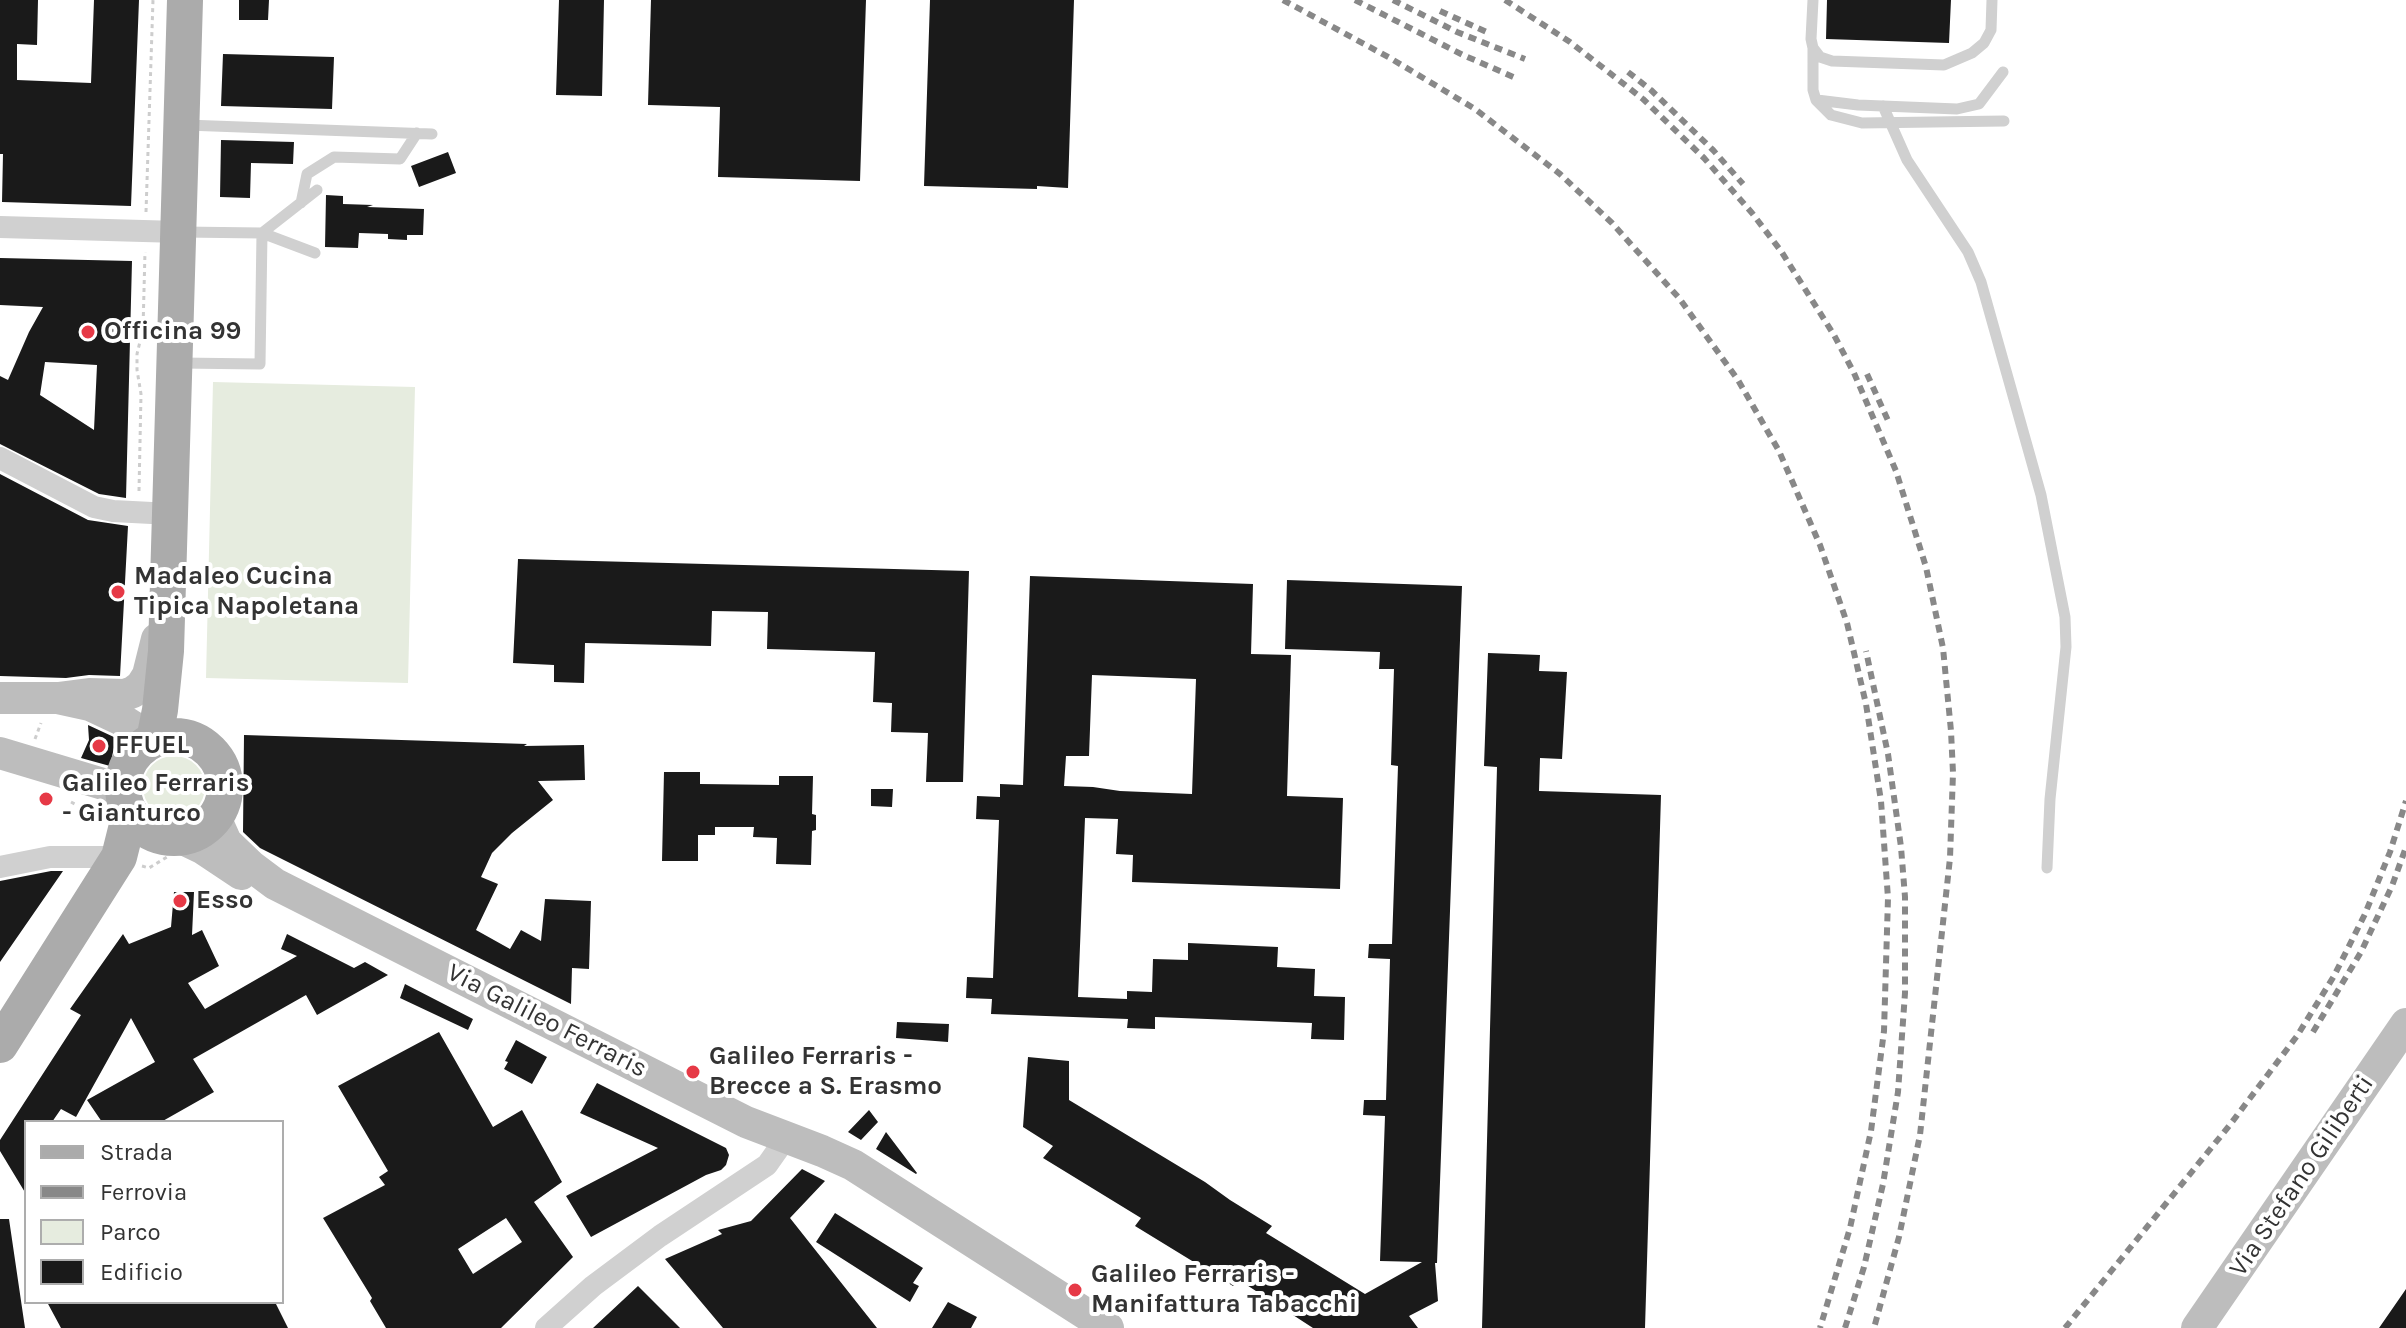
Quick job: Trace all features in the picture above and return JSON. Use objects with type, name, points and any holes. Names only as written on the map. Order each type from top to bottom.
[{"type":"main road","points":[[154,740],[166,651],[185,0]]},
{"type":"main road","points":[[51,705],[89,694],[125,695],[141,686],[148,675],[154,653],[167,589]]},
{"type":"main road","points":[[166,651],[189,721],[200,743]]},
{"type":"main road","points":[[4,699],[51,705],[90,705],[154,740]]},
{"type":"main road","points":[[0,1045],[119,857],[138,820],[124,774],[130,760],[154,740],[177,736],[200,743],[212,753],[223,773],[225,789],[218,812],[201,829],[138,820]]},
{"type":"main road","name":"Via Galileo Ferraris","points":[[12,752],[138,820],[202,848],[238,872],[275,884],[732,1115],[853,1165],[1108,1328]]},
{"type":"main road","name":"Via Galileo Ferraris","points":[[218,812],[218,824],[226,842],[275,884]]},
{"type":"main road","name":"Via Stefano Giliberti","points":[[2197,1328],[2406,1024]]},
{"type":"street","points":[[0,227],[179,232]]},
{"type":"street","points":[[0,458],[94,507],[171,514]]},
{"type":"street","points":[[0,867],[50,857],[119,857]]},
{"type":"street","points":[[546,1328],[593,1286],[767,1165],[786,1138]]},
{"type":"lane","points":[[1813,0],[1813,90],[1816,100],[1831,115],[1862,123],[2004,121]]},
{"type":"lane","points":[[1813,48],[1820,57],[1832,61],[1944,65],[1972,53],[1984,43],[1991,30],[1992,0]]},
{"type":"lane","points":[[1816,100],[1957,109],[1979,104],[2003,72]]},
{"type":"lane","points":[[1883,106],[1907,160],[1968,252],[1981,282],[2047,523],[2065,617],[2066,647],[2050,799],[2047,868]]},
{"type":"lane","points":[[182,125],[432,134]]},
{"type":"lane","points":[[301,203],[307,174],[334,157],[400,159],[417,133]]},
{"type":"lane","points":[[262,233],[317,190]]},
{"type":"lane","points":[[179,232],[262,233],[315,253]]},
{"type":"lane","points":[[176,363],[260,364],[262,233]]},
{"type":"path","points":[[146,214],[153,0]]},
{"type":"path","points":[[139,483],[141,394],[137,354],[143,329],[145,253]]},
{"type":"path","points":[[12,752],[51,705]]},
{"type":"path","points":[[61,797],[98,816],[138,820]]},
{"type":"green space","points":[[213,382],[415,387],[408,683],[206,678]]},
{"type":"green space","points":[[168,756],[180,756],[196,765],[203,775],[203,799],[196,809],[180,818],[168,818],[148,804],[143,793],[143,781],[157,761]]},
{"type":"building","points":[[0,0],[38,0],[37,45],[17,44],[17,80],[91,83],[94,0],[139,0],[131,206],[2,202]]},
{"type":"building","points":[[239,0],[269,0],[268,20],[239,20]]},
{"type":"building","points":[[559,0],[604,0],[602,96],[556,95]]},
{"type":"building","points":[[651,0],[866,0],[860,181],[718,177],[720,107],[648,105]]},
{"type":"building","points":[[930,0],[1074,0],[1068,188],[924,186]]},
{"type":"building","points":[[1827,0],[1951,0],[1949,43],[1826,39]]},
{"type":"building","points":[[223,54],[334,57],[332,109],[221,106]]},
{"type":"building","points":[[221,140],[294,142],[293,164],[251,163],[250,198],[220,197]]},
{"type":"building","points":[[448,152],[456,173],[419,187],[411,166]]},
{"type":"building","points":[[326,195],[343,196],[343,204],[424,209],[423,235],[407,235],[407,240],[388,239],[388,234],[359,233],[358,248],[325,247]]},
{"type":"building","points":[[0,258],[132,261],[126,498],[99,494],[0,444],[0,376],[8,380],[43,307],[0,305]],"holes":[[[45,362],[97,365],[94,430],[40,395]]]},
{"type":"building","points":[[0,474],[88,520],[128,526],[120,676],[0,676]]},
{"type":"building","points":[[518,559],[969,571],[963,782],[926,782],[928,733],[891,732],[892,703],[873,702],[875,652],[767,649],[768,612],[712,611],[711,646],[585,643],[584,683],[554,682],[554,665],[513,663]]},
{"type":"building","points":[[1030,576],[1253,584],[1251,654],[1291,655],[1287,796],[1343,798],[1340,889],[1132,882],[1133,855],[1116,854],[1118,819],[1085,818],[1078,997],[1127,999],[1127,991],[1152,992],[1153,959],[1188,960],[1188,943],[1278,947],[1277,967],[1315,969],[1314,996],[1345,997],[1344,1040],[1311,1039],[1312,1023],[1155,1017],[1155,1029],[1127,1028],[1128,1019],[991,1014],[992,999],[966,998],[967,977],[993,978],[999,820],[976,819],[977,796],[1000,797],[1000,784],[1023,785]],"holes":[[[1092,675],[1196,679],[1192,794],[1064,786],[1066,756],[1089,756]]]},
{"type":"building","points":[[1287,580],[1462,586],[1435,1263],[1438,1301],[1409,1316],[1418,1328],[1313,1328],[1239,1280],[1233,1286],[1135,1226],[1141,1218],[1043,1158],[1053,1146],[1023,1127],[1028,1057],[1069,1061],[1069,1100],[1205,1182],[1272,1226],[1266,1233],[1365,1294],[1422,1262],[1380,1261],[1385,1116],[1363,1115],[1364,1100],[1386,1100],[1390,959],[1368,958],[1369,944],[1392,944],[1398,766],[1391,765],[1394,669],[1379,669],[1380,652],[1285,649]]},
{"type":"building","points":[[1488,653],[1540,655],[1539,671],[1567,672],[1562,759],[1540,758],[1539,791],[1661,795],[1645,1328],[1482,1328],[1497,767],[1484,766]]},
{"type":"building","points":[[88,725],[116,738],[110,766],[81,758],[89,740]]},
{"type":"building","points":[[244,735],[527,744],[524,746],[584,745],[585,780],[538,781],[553,800],[492,853],[481,877],[498,884],[476,930],[510,949],[521,930],[541,941],[545,899],[591,901],[589,969],[572,968],[571,1004],[260,848],[243,832]]},
{"type":"building","points":[[664,772],[700,772],[700,784],[779,785],[779,776],[813,776],[812,814],[816,815],[816,830],[812,831],[811,865],[776,864],[777,838],[753,837],[754,827],[715,827],[715,835],[698,835],[698,861],[662,861]]},
{"type":"building","points":[[871,789],[893,789],[892,807],[871,806]]},
{"type":"building","points":[[63,871],[0,962],[0,881]]},
{"type":"building","points":[[174,892],[194,892],[192,935],[202,930],[219,966],[188,983],[205,1009],[297,956],[281,949],[287,934],[354,968],[365,962],[388,975],[317,1015],[306,995],[193,1059],[214,1092],[165,1120],[101,1120],[87,1100],[155,1062],[131,1018],[76,1117],[61,1109],[53,1120],[24,1120],[24,1191],[0,1151],[0,1140],[81,1015],[70,1009],[123,934],[129,944],[171,927]]},
{"type":"building","points":[[405,984],[473,1019],[468,1030],[400,998]]},
{"type":"building","points":[[897,1022],[949,1024],[948,1042],[896,1038]]},
{"type":"building","points":[[439,1032],[493,1127],[522,1110],[562,1182],[534,1202],[573,1257],[501,1328],[386,1328],[370,1301],[372,1298],[323,1218],[385,1185],[379,1177],[388,1171],[338,1086]],"holes":[[[506,1218],[522,1242],[473,1274],[458,1249]]]},
{"type":"building","points":[[516,1040],[547,1057],[532,1084],[504,1069]]},
{"type":"building","points":[[597,1083],[726,1148],[729,1155],[721,1170],[706,1175],[591,1237],[566,1196],[658,1148],[580,1113]]},
{"type":"building","points":[[869,1110],[878,1122],[861,1140],[848,1132]]},
{"type":"building","points":[[886,1132],[917,1173],[916,1174],[876,1149]]},
{"type":"building","points":[[802,1169],[825,1181],[790,1218],[877,1328],[723,1328],[665,1259],[722,1234],[718,1230],[751,1221]]},
{"type":"building","points":[[835,1213],[923,1268],[913,1283],[919,1286],[910,1302],[816,1242]]},
{"type":"building","points":[[0,1219],[9,1219],[25,1328],[0,1328]]},
{"type":"building","points":[[638,1286],[680,1328],[593,1328]]},
{"type":"building","points":[[2406,1289],[2406,1328],[2379,1328]]},
{"type":"building","points":[[948,1302],[977,1317],[971,1328],[932,1328]]},
{"type":"building","points":[[48,1304],[276,1304],[288,1328],[61,1328]]},
{"type":"railway","points":[[1283,0],[1475,109],[1560,174],[1612,223],[1679,298],[1738,380],[1779,451],[1820,545],[1847,623],[1866,704],[1881,801],[1888,898],[1884,1031],[1871,1131],[1850,1228],[1820,1328]]},
{"type":"railway","points":[[1355,0],[1518,79]]},
{"type":"railway","points":[[1393,0],[1457,32],[1525,59]]},
{"type":"railway","points":[[1505,0],[1570,42],[1643,99],[1704,158],[1781,251],[1854,373],[1896,471],[1926,567],[1943,648],[1951,731],[1950,858],[1920,1135],[1899,1237],[1874,1328]]},
{"type":"railway","points":[[1440,11],[1491,34]]},
{"type":"railway","points":[[1628,72],[1713,150],[1743,184]]},
{"type":"railway","points":[[1867,374],[1890,425]]},
{"type":"railway","points":[[1845,1328],[1864,1267],[1883,1184],[1898,1092],[1905,993],[1905,897],[1901,847],[1888,754],[1866,651]]},
{"type":"railway","points":[[2065,1328],[2229,1126],[2297,1036],[2334,976],[2365,914],[2406,801]]},
{"type":"railway","points":[[2313,1032],[2361,952],[2392,886],[2406,847]]},
{"type":"place","name":"Officina 99","points":[[88,332]]},
{"type":"place","name":"Madaleo Cucina Tipica Napoletana","points":[[118,592]]},
{"type":"place","name":"FFUEL","points":[[99,746]]},
{"type":"place","name":"Galileo Ferraris - Gianturco","points":[[46,799]]},
{"type":"place","name":"Esso","points":[[180,901]]},
{"type":"place","name":"Galileo Ferraris - Brecce a S. Erasmo","points":[[693,1072]]},
{"type":"place","name":"Galileo Ferraris - Manifattura Tabacchi","points":[[1075,1290]]}]
